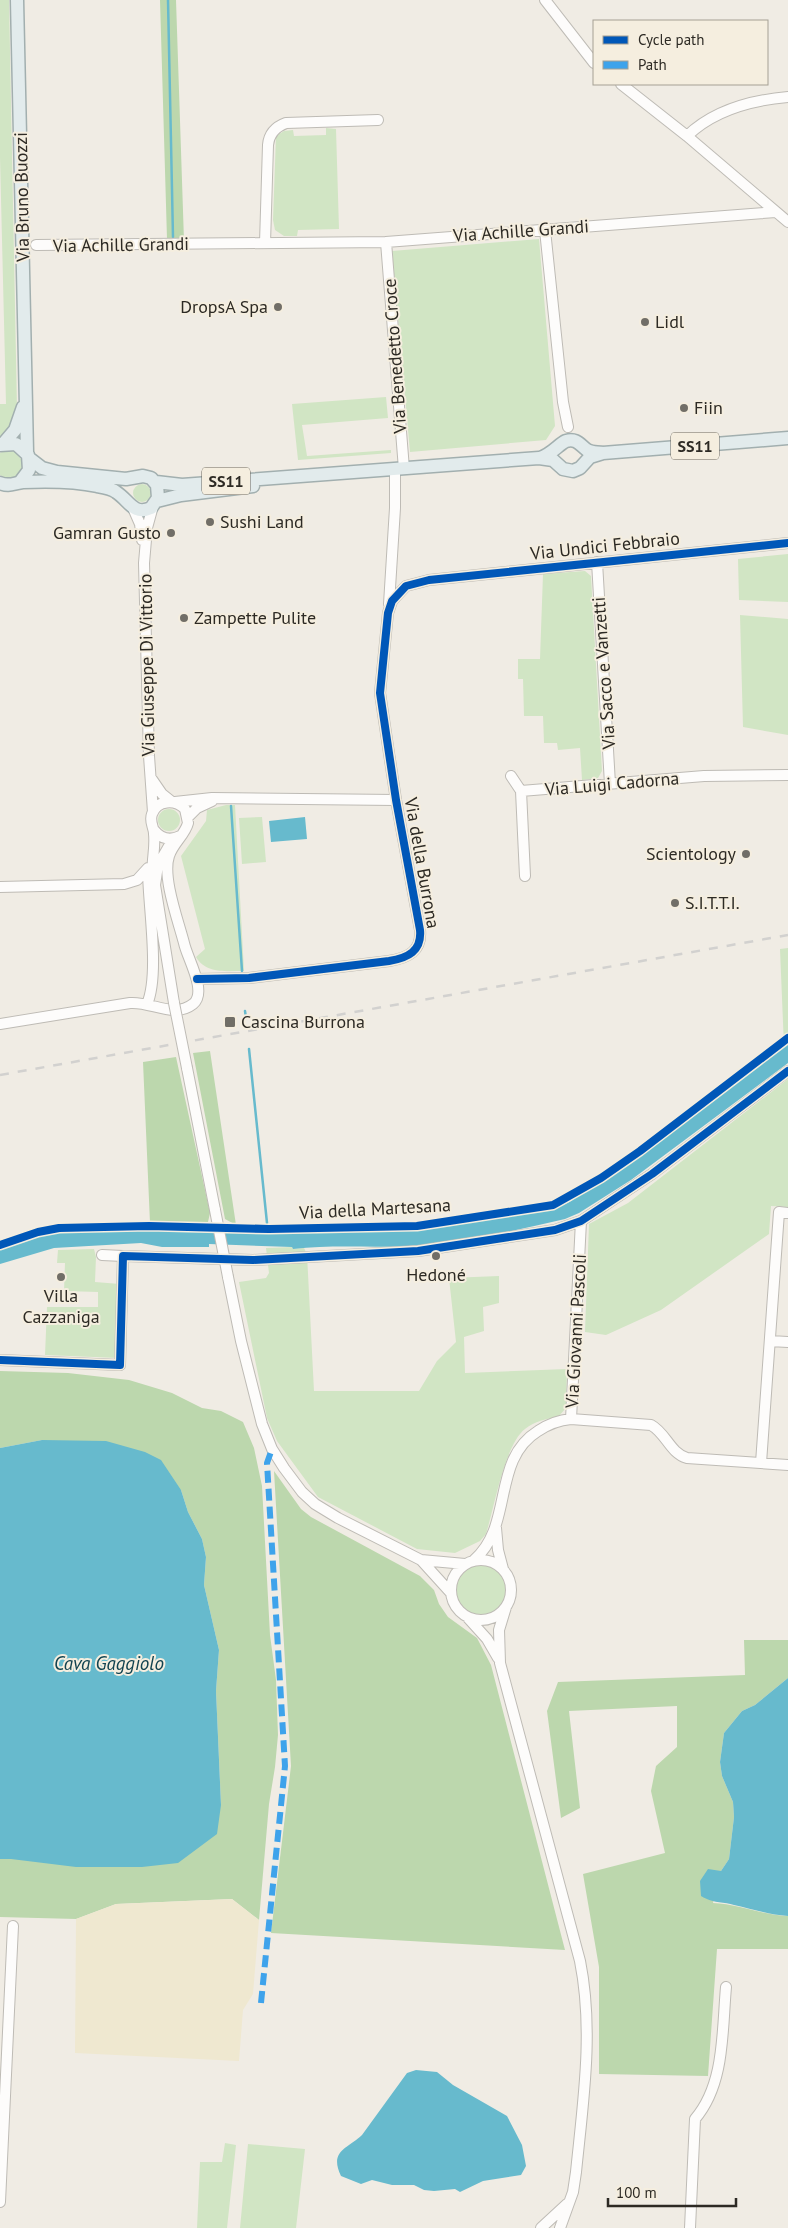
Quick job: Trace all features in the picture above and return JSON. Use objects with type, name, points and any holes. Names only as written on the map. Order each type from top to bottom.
[{"type":"main road","name":"Via Bruno Buozzi","points":[[18,0],[26,395],[30,466],[28,474],[20,482]]},
{"type":"main road","name":"Via Bruno Buozzi","points":[[2,444],[14,432],[19,422],[26,395]]},
{"type":"main road","name":"SS11","points":[[2,444],[16,444],[42,468],[57,472],[132,479],[146,476],[156,482],[182,485],[236,480],[297,478],[539,458],[557,463],[563,469],[571,471],[580,468],[585,454],[590,451],[603,453],[788,438]]},
{"type":"main road","name":"SS11","points":[[539,458],[565,444],[585,454]]},
{"type":"main road","points":[[557,463],[556,456],[565,444]]},
{"type":"main road","name":"SS11","points":[[129,503],[144,510],[155,504],[182,495],[297,478]]},
{"type":"main road","points":[[129,503],[126,486],[132,479]]},
{"type":"main road","points":[[0,483],[11,485],[20,482],[94,485],[111,489],[129,503]]},
{"type":"main road","points":[[155,504],[159,492],[156,482]]},
{"type":"street","points":[[545,0],[593,62]]},
{"type":"street","points":[[622,85],[688,136],[788,222]]},
{"type":"street","points":[[688,136],[703,124],[737,107],[756,101],[788,96]]},
{"type":"street","points":[[265,243],[268,145],[275,128],[286,123],[378,120]]},
{"type":"street","name":"Via Achille Grandi","points":[[36,246],[386,242],[776,212]]},
{"type":"street","points":[[545,230],[562,402],[568,427],[565,444]]},
{"type":"street","name":"Via Benedetto Croce","points":[[386,242],[399,470]]},
{"type":"street","name":"Via della Burrona","points":[[196,979],[234,979],[400,959],[410,955],[418,947],[420,930],[380,699],[399,470]]},
{"type":"street","name":"Via Giuseppe Di Vittorio","points":[[129,503],[140,524],[144,552],[153,812]]},
{"type":"street","name":"Via Giuseppe Di Vittorio","points":[[144,552],[150,514],[155,504]]},
{"type":"street","name":"Via Undici Febbraio","points":[[410,584],[426,580],[788,543]]},
{"type":"street","name":"Via Sacco e Vanzetti","points":[[597,562],[610,784]]},
{"type":"street","points":[[391,570],[397,579],[410,584]]},
{"type":"street","name":"Via della Burrona","points":[[388,613],[396,595],[410,584]]},
{"type":"street","points":[[511,776],[521,791]]},
{"type":"street","name":"Via Luigi Cadorna","points":[[525,876],[521,791],[704,776],[788,776]]},
{"type":"street","name":"Via Giuseppe Di Vittorio","points":[[151,777],[157,788],[173,802]]},
{"type":"street","points":[[396,800],[198,798],[162,803],[153,812],[151,821],[154,830],[151,867],[156,885],[174,1003],[241,1341],[262,1424],[272,1449],[305,1495],[322,1508],[421,1560],[450,1592],[458,1610],[468,1617],[489,1642],[500,1664],[578,1952],[584,1992],[587,2059],[573,2192],[567,2204],[561,2227]]},
{"type":"street","points":[[188,817],[204,803],[222,798]]},
{"type":"street","points":[[156,885],[159,862],[186,829],[188,817],[183,807],[173,802]]},
{"type":"street","points":[[154,830],[163,838],[178,837]]},
{"type":"street","points":[[0,1024],[127,1003],[147,1004],[167,1010],[191,1005],[199,996],[196,979],[186,951],[167,870],[170,853],[178,837]]},
{"type":"street","points":[[147,1004],[150,992],[152,954],[148,868],[153,853]]},
{"type":"street","points":[[0,887],[124,884],[137,880],[148,868]]},
{"type":"street","points":[[102,1256],[237,1260],[436,1250],[555,1230],[581,1221],[652,1174],[788,1071]]},
{"type":"street","points":[[761,1463],[770,1341],[783,1213]]},
{"type":"street","name":"Via Giovanni Pascoli","points":[[581,1221],[571,1419],[647,1424],[656,1428],[676,1452],[684,1458],[788,1465]]},
{"type":"street","points":[[0,1360],[120,1365],[123,1256]]},
{"type":"street","points":[[770,1341],[788,1342]]},
{"type":"street","points":[[450,1592],[454,1576],[484,1548],[496,1524],[509,1467],[518,1448],[529,1437],[544,1428],[571,1419]]},
{"type":"street","points":[[496,1524],[498,1550],[503,1569],[511,1583],[511,1592],[499,1630],[500,1664]]},
{"type":"street","points":[[421,1560],[469,1562],[490,1560],[503,1569]]},
{"type":"street","points":[[468,1617],[478,1620],[488,1619],[498,1615],[506,1608]]},
{"type":"street","points":[[0,2202],[13,1926]]},
{"type":"street","points":[[690,2228],[696,2119],[702,2111],[718,2074],[726,1987]]},
{"type":"street","points":[[540,2228],[567,2204]]},
{"type":"green space","points":[[0,0],[9,0],[17,408],[8,431],[0,438],[0,404],[6,404],[0,157]]},
{"type":"green space","points":[[160,0],[176,0],[184,241],[167,239]]},
{"type":"green space","points":[[326,128],[336,129],[339,229],[298,230],[297,236],[284,236],[275,230],[273,220],[276,136],[284,131],[293,130],[294,136],[326,135]]},
{"type":"green space","points":[[539,239],[555,426],[546,440],[410,452],[392,251]]},
{"type":"green space","points":[[386,397],[388,418],[302,425],[307,456],[391,450],[391,453],[298,460],[292,404]]},
{"type":"green space","points":[[6,450],[15,451],[23,462],[23,467],[19,474],[9,478],[0,475],[0,453]]},
{"type":"green space","points":[[138,484],[146,484],[151,489],[149,500],[138,502],[133,497],[133,489]]},
{"type":"green space","points":[[788,554],[788,602],[739,600],[738,559]]},
{"type":"green space","points":[[585,571],[591,576],[602,771],[598,778],[582,780],[580,748],[558,750],[557,743],[544,743],[543,716],[524,716],[523,679],[518,679],[518,659],[540,659],[543,574]]},
{"type":"green space","points":[[740,615],[788,619],[788,735],[743,727]]},
{"type":"green space","points":[[226,805],[235,805],[244,971],[211,969],[196,957],[205,949],[181,856],[206,821],[207,810]]},
{"type":"green space","points":[[169,809],[177,812],[180,820],[177,828],[169,831],[161,828],[158,820],[161,812]]},
{"type":"green space","points":[[262,817],[266,862],[242,864],[239,818]]},
{"type":"green space","points":[[788,948],[788,1044],[784,1047],[780,949]]},
{"type":"green space","points":[[210,1051],[236,1225],[225,1219],[193,1053]]},
{"type":"green space","points":[[176,1057],[210,1213],[208,1222],[203,1224],[150,1223],[143,1062]]},
{"type":"green space","points":[[788,1079],[788,1207],[771,1206],[769,1234],[661,1310],[606,1335],[585,1332],[589,1224],[628,1203]]},
{"type":"green space","points":[[292,1247],[293,1249],[304,1248],[307,1254],[314,1391],[419,1391],[437,1361],[456,1342],[449,1278],[499,1276],[499,1303],[483,1307],[484,1331],[464,1337],[465,1373],[567,1369],[566,1408],[558,1417],[533,1424],[518,1437],[501,1477],[486,1534],[480,1541],[455,1553],[417,1549],[318,1497],[277,1441],[267,1418],[239,1282],[266,1278],[269,1273],[266,1248]]},
{"type":"green space","points":[[94,1249],[96,1257],[95,1282],[120,1284],[118,1358],[45,1355],[47,1307],[98,1307],[98,1292],[64,1291],[65,1263],[57,1263],[58,1250]]},
{"type":"green space","points":[[0,1371],[68,1373],[129,1380],[172,1393],[202,1408],[221,1411],[243,1422],[254,1448],[262,1486],[270,1635],[276,1680],[278,1735],[269,1804],[259,1920],[232,1899],[116,1904],[76,1919],[0,1917],[0,1859],[11,1859],[221,1805],[216,1691],[219,1650],[204,1585],[206,1557],[202,1539],[188,1512],[181,1490],[42,1440],[0,1448]]},
{"type":"green space","points":[[274,1471],[301,1509],[311,1517],[420,1576],[434,1590],[439,1604],[448,1617],[477,1638],[491,1665],[565,1950],[271,1933],[291,1766]]},
{"type":"green space","points":[[481,1564],[491,1566],[499,1572],[505,1580],[507,1590],[505,1600],[499,1608],[491,1614],[481,1616],[471,1614],[463,1608],[457,1600],[455,1590],[457,1580],[463,1572],[471,1566]]},
{"type":"green space","points":[[744,1640],[788,1640],[788,1678],[755,1705],[742,1711],[724,1733],[720,1762],[722,1776],[733,1802],[734,1817],[729,1859],[721,1871],[713,1903],[788,1916],[788,1949],[717,1949],[708,2076],[599,2074],[599,1967],[583,1874],[665,1853],[651,1791],[656,1766],[677,1747],[677,1706],[569,1711],[580,1808],[561,1818],[547,1711],[558,1682],[745,1675]]},
{"type":"green space","points":[[225,2143],[236,2145],[227,2228],[197,2228],[200,2162],[222,2162]]},
{"type":"green space","points":[[248,2144],[305,2149],[296,2228],[240,2228]]},
{"type":"sand","points":[[232,1899],[259,1920],[253,1994],[243,2010],[239,2061],[75,2053],[76,1919],[116,1904]]},
{"type":"water","points":[[305,817],[307,839],[271,842],[269,821]]},
{"type":"water","points":[[788,1044],[788,1063],[631,1180],[579,1213],[565,1219],[476,1238],[422,1245],[293,1249],[292,1247],[209,1244],[209,1247],[162,1247],[141,1243],[54,1248],[0,1264],[0,1248],[38,1235],[79,1230],[291,1232],[419,1230],[561,1206],[571,1201]]},
{"type":"water","name":"Cava Gaggiolo","points":[[42,1440],[106,1441],[145,1452],[161,1460],[181,1490],[188,1512],[202,1539],[206,1557],[204,1585],[219,1650],[216,1691],[221,1805],[217,1834],[178,1863],[142,1867],[76,1867],[0,1859],[0,1448]]},
{"type":"water","points":[[788,1678],[788,1916],[710,1900],[701,1896],[700,1881],[708,1869],[721,1871],[729,1859],[734,1817],[733,1802],[722,1776],[720,1762],[724,1733],[742,1711],[755,1705]]},
{"type":"water","points":[[416,2070],[437,2072],[453,2085],[507,2116],[522,2145],[526,2166],[521,2175],[483,2181],[460,2192],[455,2189],[424,2190],[414,2185],[392,2185],[372,2180],[361,2184],[341,2176],[337,2161],[341,2151],[362,2135],[407,2073]]},
{"type":"waterway","points":[[168,0],[173,237]]},
{"type":"waterway","points":[[231,806],[242,971]]},
{"type":"waterway","points":[[245,1011],[246,1018]]},
{"type":"waterway","points":[[249,1049],[267,1223]]},
{"type":"railway","points":[[0,1075],[788,935]]},
{"type":"marked path","points":[[261,2003],[285,1766],[267,1463],[272,1449]]},
{"type":"cycle path","points":[[197,979],[249,978],[389,961],[408,955],[419,943],[420,930],[396,800],[380,693],[388,613],[392,601],[406,586],[429,580],[788,543]]},
{"type":"cycle path","name":"Via della Martesana","points":[[0,1245],[38,1232],[59,1228],[149,1226],[269,1229],[417,1226],[553,1205],[601,1178],[640,1151],[788,1038]]},
{"type":"cycle path","points":[[0,1360],[120,1365],[123,1256],[253,1260],[418,1251],[555,1230],[581,1221],[652,1174],[788,1071]]},
{"type":"place","name":"DropsA Spa","points":[[278,307]]},
{"type":"place","name":"Lidl","points":[[645,322]]},
{"type":"place","name":"Fiin","points":[[684,408]]},
{"type":"place","name":"Sushi Land","points":[[210,522]]},
{"type":"place","name":"Gamran Gusto","points":[[171,533]]},
{"type":"place","name":"Zampette Pulite","points":[[184,618]]},
{"type":"place","name":"Scientology","points":[[746,854]]},
{"type":"place","name":"S.I.T.T.I.","points":[[675,903]]},
{"type":"place","name":"Cascina Burrona","points":[[230,1022]]},
{"type":"place","name":"Hedoné","points":[[436,1256]]},
{"type":"place","name":"Villa Cazzaniga","points":[[61,1277]]}]
